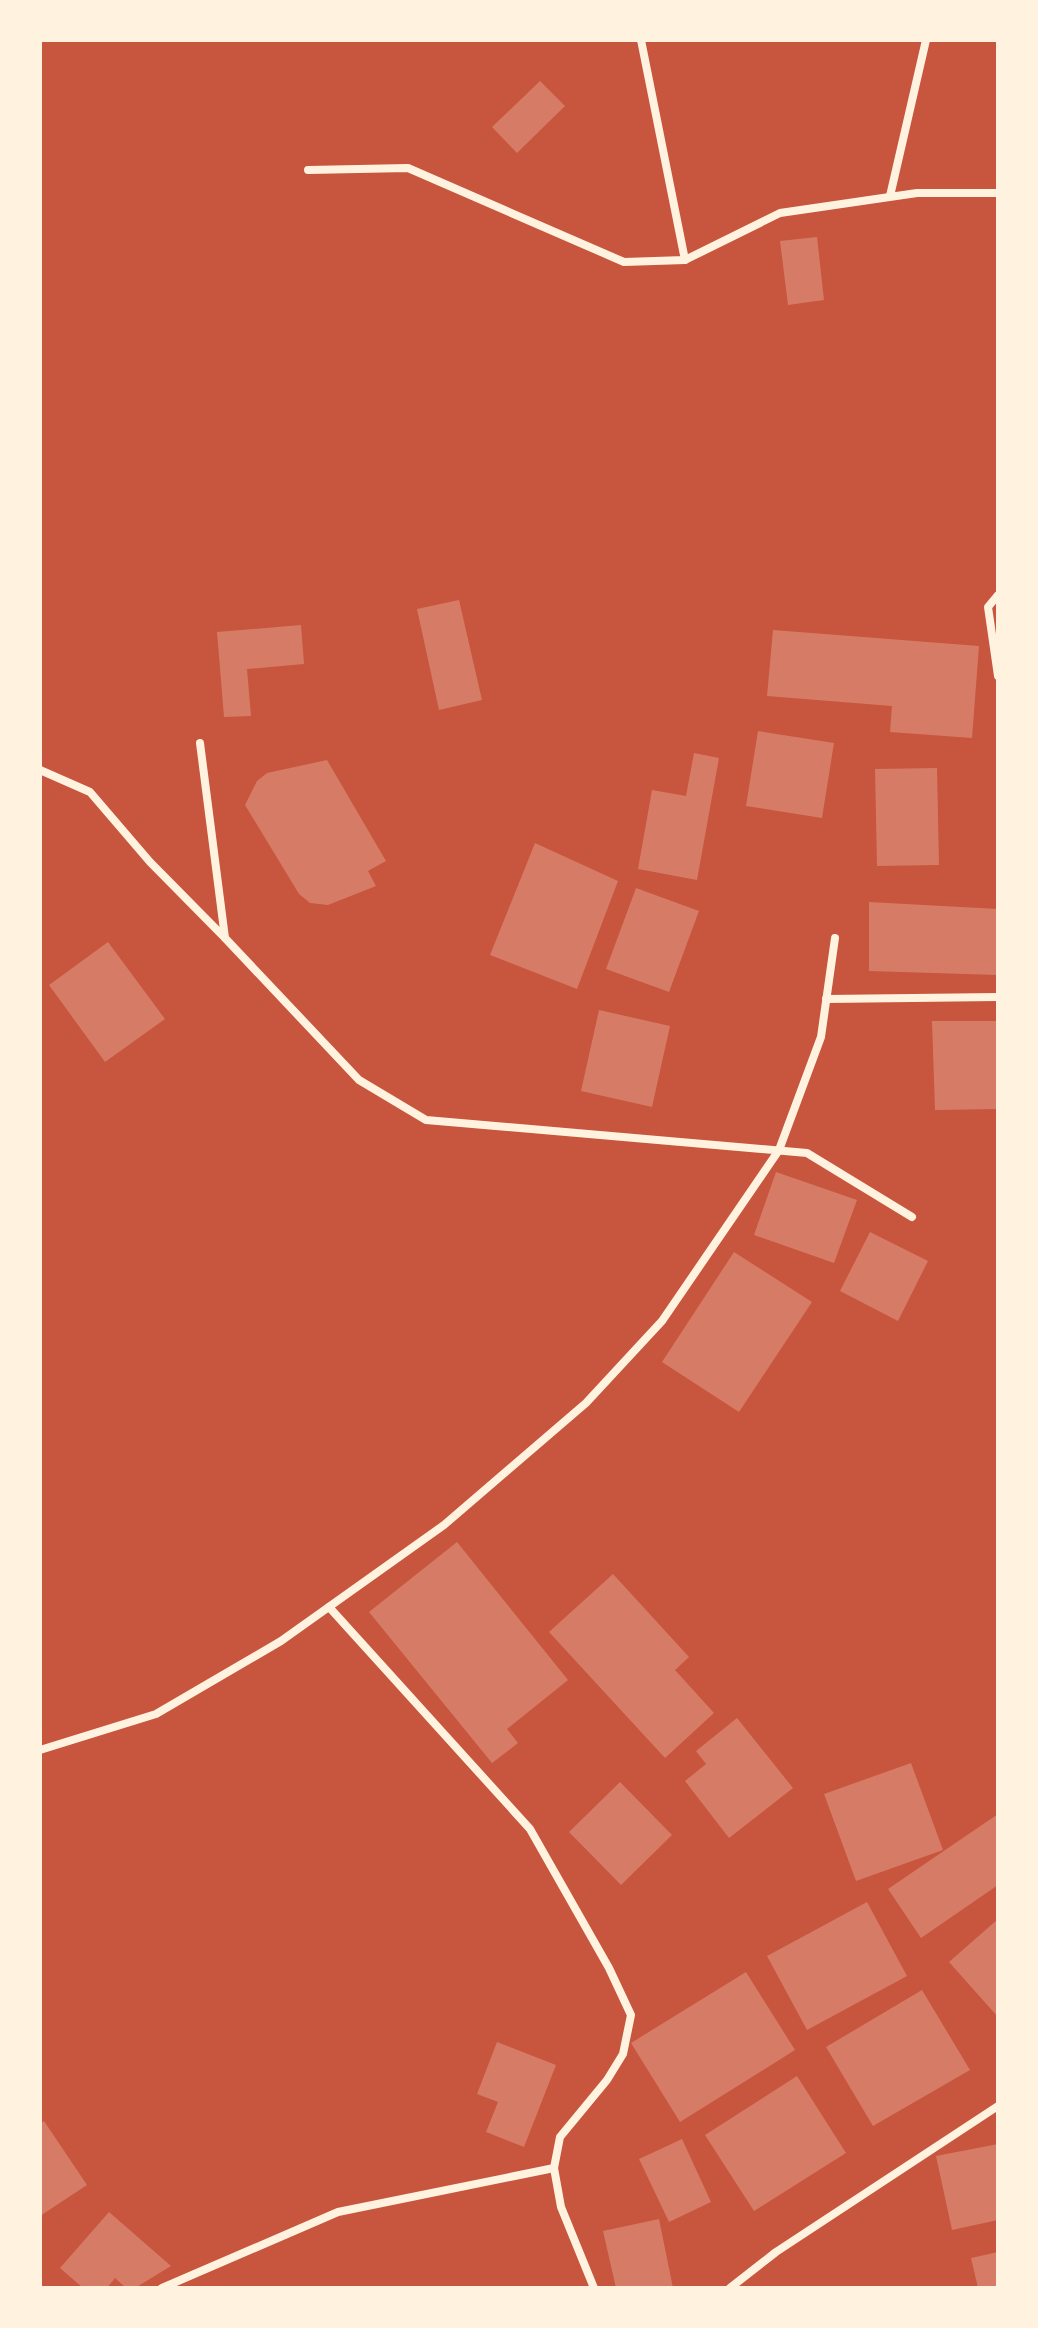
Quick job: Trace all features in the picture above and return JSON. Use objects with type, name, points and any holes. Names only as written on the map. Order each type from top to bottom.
[{"type":"street","points":[[641,40],[685,260]]},
{"type":"street","points":[[890,196],[926,40]]},
{"type":"street","points":[[308,170],[408,168],[624,262],[685,260],[780,213],[917,193],[998,193]]},
{"type":"street","points":[[998,595],[988,607],[998,676]]},
{"type":"street","points":[[200,743],[225,938]]},
{"type":"street","points":[[40,770],[90,792],[150,862],[359,1080],[426,1120],[807,1153],[912,1217]]},
{"type":"street","points":[[40,1750],[156,1714],[281,1641],[444,1525],[586,1403],[662,1321],[779,1150],[821,1037],[835,938]]},
{"type":"street","points":[[826,999],[998,997]]},
{"type":"street","points":[[329,1607],[530,1829],[609,1968],[631,2015],[623,2054],[607,2080],[560,2137],[554,2168],[561,2207],[594,2288]]},
{"type":"street","points":[[730,2288],[776,2252],[998,2106]]},
{"type":"street","points":[[162,2288],[338,2212],[554,2168]]},
{"type":"building","points":[[540,81],[565,106],[517,153],[492,127]]},
{"type":"building","points":[[817,237],[824,300],[788,305],[780,241]]},
{"type":"building","points":[[459,600],[482,700],[439,710],[417,609]]},
{"type":"building","points":[[301,625],[304,664],[247,669],[251,716],[224,717],[217,632]]},
{"type":"building","points":[[773,630],[979,646],[972,738],[890,732],[892,706],[767,696]]},
{"type":"building","points":[[758,731],[834,743],[822,818],[746,806]]},
{"type":"building","points":[[694,753],[719,758],[697,880],[638,869],[652,790],[686,796]]},
{"type":"building","points":[[327,760],[386,861],[368,871],[376,886],[328,905],[310,903],[299,894],[245,805],[257,781],[267,773]]},
{"type":"building","points":[[937,768],[939,865],[877,866],[875,769]]},
{"type":"building","points":[[535,843],[618,881],[577,989],[490,955]]},
{"type":"building","points":[[636,888],[699,911],[669,992],[606,969]]},
{"type":"building","points":[[869,902],[998,909],[998,975],[869,971]]},
{"type":"building","points":[[108,942],[165,1019],[105,1062],[49,985]]},
{"type":"building","points":[[599,1010],[670,1026],[652,1107],[581,1091]]},
{"type":"building","points":[[932,1021],[998,1021],[998,1109],[935,1110]]},
{"type":"building","points":[[776,1172],[857,1200],[834,1263],[754,1235]]},
{"type":"building","points":[[870,1232],[928,1261],[898,1321],[840,1291]]},
{"type":"building","points":[[734,1252],[812,1302],[739,1412],[662,1362]]},
{"type":"building","points":[[457,1542],[568,1680],[507,1729],[518,1743],[492,1763],[369,1612]]},
{"type":"building","points":[[613,1574],[689,1657],[675,1670],[714,1713],[665,1758],[549,1632]]},
{"type":"building","points":[[737,1718],[793,1788],[729,1838],[685,1781],[706,1764],[696,1751]]},
{"type":"building","points":[[911,1763],[943,1850],[856,1881],[824,1794]]},
{"type":"building","points":[[620,1782],[672,1835],[621,1885],[569,1832]]},
{"type":"building","points":[[998,1814],[998,1885],[921,1938],[888,1889]]},
{"type":"building","points":[[867,1902],[907,1976],[807,2030],[767,1956]]},
{"type":"building","points":[[998,1919],[998,2017],[949,1962]]},
{"type":"building","points":[[746,1972],[795,2050],[680,2122],[631,2043]]},
{"type":"building","points":[[922,1990],[970,2070],[873,2126],[826,2047]]},
{"type":"building","points":[[497,2042],[556,2065],[524,2147],[486,2132],[498,2102],[477,2094]]},
{"type":"building","points":[[797,2076],[846,2153],[754,2211],[705,2135]]},
{"type":"building","points":[[44,2121],[87,2185],[40,2216],[40,2124]]},
{"type":"building","points":[[682,2139],[711,2202],[669,2222],[639,2159]]},
{"type":"building","points":[[998,2144],[998,2220],[952,2230],[936,2156]]},
{"type":"building","points":[[109,2212],[171,2266],[135,2288],[126,2288],[115,2278],[107,2288],[83,2288],[60,2268]]},
{"type":"building","points":[[659,2219],[673,2288],[616,2288],[603,2231]]},
{"type":"building","points":[[998,2252],[998,2288],[978,2288],[971,2258]]}]
